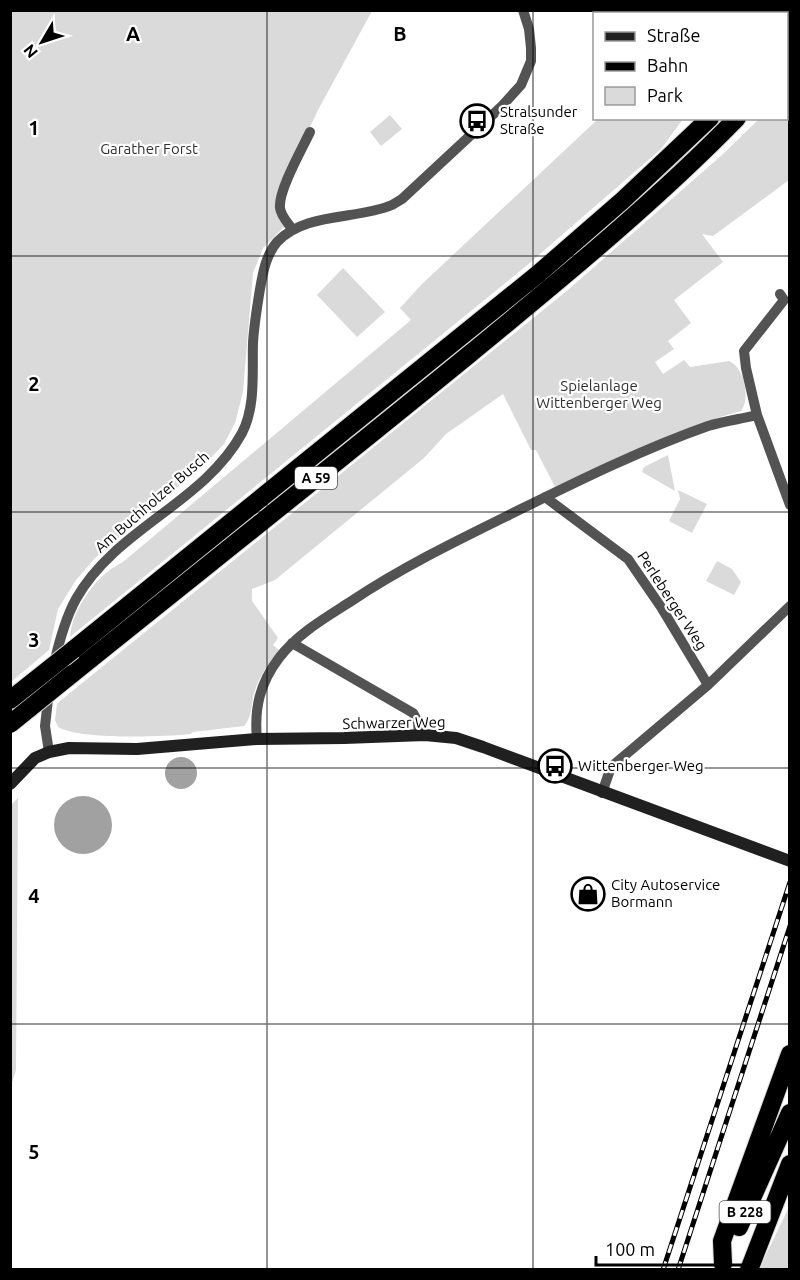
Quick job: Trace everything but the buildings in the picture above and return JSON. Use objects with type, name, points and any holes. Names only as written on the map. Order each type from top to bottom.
[{"type":"highway","points":[[623,200],[628,180],[662,151],[692,120]]},
{"type":"highway","name":"A 59","points":[[10,700],[472,328],[623,200],[708,120]]},
{"type":"highway","name":"A 59","points":[[10,724],[420,395],[559,280],[735,120]]},
{"type":"highway","points":[[722,1267],[722,1241],[789,1054]]},
{"type":"highway","name":"B 228","points":[[722,1267],[789,1113]]},
{"type":"highway","name":"B 228","points":[[749,1269],[789,1164]]},
{"type":"highway","points":[[772,1213],[785,1206],[789,1197]]},
{"type":"main road","name":"Schwarzer Weg","points":[[49,752],[69,748],[172,747],[257,739],[419,735],[456,738],[789,861]]},
{"type":"main road","points":[[10,784],[28,764],[49,752]]},
{"type":"street","points":[[310,132],[290,174],[280,203],[282,214],[292,229],[384,208],[402,199],[521,85],[531,61],[529,29],[523,10]]},
{"type":"street","name":"Am Buchholzer Busch","points":[[49,752],[45,726],[50,677],[61,634],[76,599],[107,560],[207,478],[228,455],[244,430],[249,413],[253,381],[253,342],[266,262],[273,247],[292,229]]},
{"type":"street","points":[[780,294],[784,300],[744,351],[757,415],[789,505]]},
{"type":"street","points":[[257,739],[257,700],[267,675],[280,656],[318,622],[384,579],[428,554],[545,497],[699,430],[757,415]]},
{"type":"street","name":"Perleberger Weg","points":[[545,497],[628,559],[661,607],[708,685]]},
{"type":"street","points":[[602,793],[611,767],[708,685],[789,606]]},
{"type":"street","points":[[292,643],[413,713],[418,722],[419,735]]},
{"type":"green space","name":"Garather Forst","points":[[11,11],[372,11],[318,110],[289,172],[278,201],[285,226],[263,248],[253,273],[243,392],[235,423],[224,444],[205,464],[95,558],[76,580],[58,609],[49,650],[11,682]]},
{"type":"green space","name":"Spielanlage Wittenberger Weg","points":[[789,88],[789,180],[713,236],[702,234],[723,262],[674,300],[691,323],[668,341],[674,349],[655,362],[663,374],[684,360],[690,367],[729,361],[739,370],[746,391],[741,411],[669,435],[555,487],[536,450],[531,450],[503,394],[446,434],[424,458],[275,580],[252,589],[252,601],[278,638],[273,645],[280,651],[258,681],[250,715],[244,726],[190,734],[142,737],[84,734],[58,727],[55,720],[57,704],[60,701],[569,289],[722,155],[758,120],[788,120]]},
{"type":"green space","points":[[390,115],[402,129],[381,146],[370,132]]},
{"type":"green space","points":[[597,120],[682,120],[661,149],[525,267],[70,637],[75,615],[95,584],[411,320],[400,308],[422,284]]},
{"type":"green space","points":[[343,268],[385,312],[357,337],[317,295]]},
{"type":"green space","points":[[668,455],[675,491],[642,472],[644,467]]},
{"type":"green space","points":[[678,490],[707,504],[692,533],[669,521],[680,499]]},
{"type":"green space","points":[[717,561],[732,569],[741,582],[734,595],[706,581]]},
{"type":"green space","points":[[18,798],[16,1070],[11,1086],[10,806]]},
{"type":"green space","points":[[789,1207],[789,1269],[759,1269]]},
{"type":"shaded area","points":[[181,757],[192,762],[197,773],[192,784],[181,789],[170,784],[165,773],[170,762]]},
{"type":"shaded area","points":[[83,796],[94,798],[107,809],[112,825],[110,836],[99,849],[83,854],[72,852],[59,841],[54,825],[56,814],[67,801]]},
{"type":"railway","points":[[663,1270],[790,882]]},
{"type":"railway","points":[[678,1270],[790,926]]},
{"type":"place","name":"Stralsunder Straße","points":[[477,121]]},
{"type":"place","name":"Wittenberger Weg","points":[[555,766]]},
{"type":"place","name":"City Autoservice Bormann","points":[[588,894]]}]
